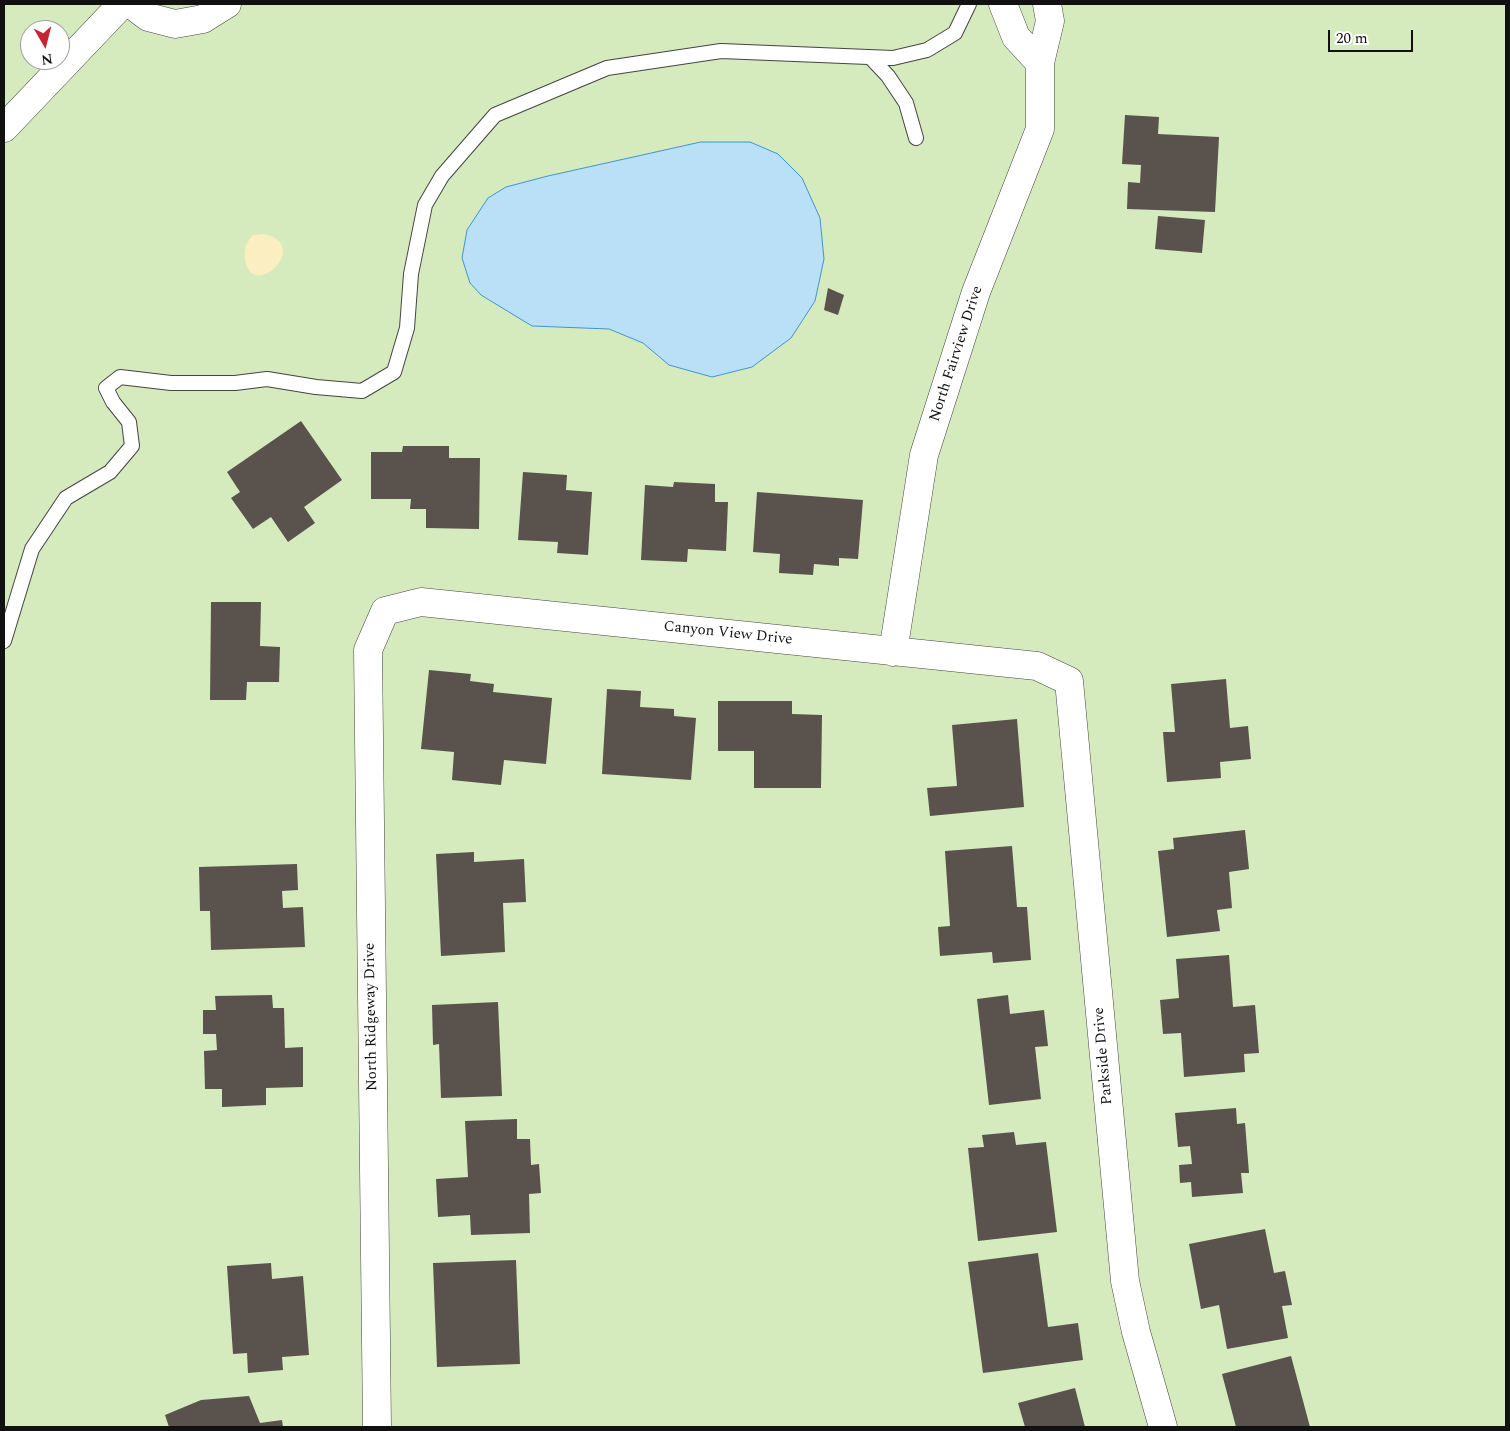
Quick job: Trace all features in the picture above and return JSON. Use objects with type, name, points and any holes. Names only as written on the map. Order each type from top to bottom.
[{"type":"street","points":[[4,128],[122,4]]},
{"type":"street","points":[[131,4],[148,17],[175,24],[203,19],[227,4]]},
{"type":"street","points":[[1003,4],[1016,37],[1040,63]]},
{"type":"street","name":"North Fairview Drive","points":[[892,652],[924,455],[976,292],[1040,128],[1040,63],[1050,20],[1047,4]]},
{"type":"street","name":"Canyon View Drive","points":[[386,611],[421,602],[1038,666],[1069,681]]},
{"type":"street","name":"North Ridgeway Drive","points":[[377,1427],[368,650],[386,611]]},
{"type":"street","name":"Parkside Drive","points":[[1069,681],[1125,1281],[1136,1332],[1163,1427]]},
{"type":"lane","points":[[4,641],[32,549],[37,541],[66,498],[110,472],[132,446],[129,422],[113,402],[106,388],[120,377],[171,384],[235,383],[267,380],[362,391],[394,372],[407,328],[411,274],[425,204],[442,176],[494,115],[608,68],[721,51],[893,58],[927,50],[954,33],[969,4]]},
{"type":"lane","points":[[871,58],[888,76],[906,103],[916,138]]},
{"type":"green space","points":[[4,4],[1506,4],[1506,1427],[4,1427]]},
{"type":"sand","points":[[265,234],[278,240],[283,249],[281,259],[275,267],[267,273],[258,275],[250,271],[245,260],[245,250],[253,235]]},
{"type":"water","points":[[701,142],[750,142],[778,154],[802,178],[820,218],[824,259],[815,301],[791,338],[752,367],[712,377],[669,365],[643,343],[609,329],[532,326],[481,295],[470,283],[462,258],[467,230],[488,198],[506,187]]},
{"type":"building","points":[[1125,115],[1159,117],[1158,134],[1219,137],[1215,212],[1127,209],[1128,182],[1140,183],[1141,165],[1122,164]]},
{"type":"building","points":[[1158,216],[1205,220],[1202,253],[1155,249]]},
{"type":"building","points":[[828,288],[844,295],[838,315],[824,310]]},
{"type":"building","points":[[301,421],[342,480],[304,507],[315,523],[288,542],[271,517],[253,529],[231,498],[240,492],[227,472]]},
{"type":"building","points":[[403,446],[449,446],[449,458],[480,458],[479,529],[426,528],[426,509],[410,509],[411,499],[371,499],[371,452],[402,452]]},
{"type":"building","points":[[523,472],[567,475],[566,490],[592,492],[588,555],[557,553],[558,542],[518,540]]},
{"type":"building","points":[[674,482],[715,484],[715,502],[728,502],[726,551],[688,549],[687,562],[641,560],[645,485],[673,487]]},
{"type":"building","points":[[757,492],[863,500],[858,559],[839,558],[839,566],[814,564],[813,575],[779,573],[780,554],[753,552]]},
{"type":"building","points":[[211,602],[261,602],[260,646],[280,647],[279,682],[247,682],[246,700],[210,700]]},
{"type":"building","points":[[429,670],[471,674],[470,681],[494,684],[493,692],[552,698],[546,764],[504,760],[501,785],[452,780],[454,752],[421,749]]},
{"type":"building","points":[[1226,679],[1230,728],[1248,726],[1251,759],[1220,762],[1221,778],[1167,782],[1163,732],[1175,732],[1171,684]]},
{"type":"building","points":[[607,689],[641,691],[640,707],[674,709],[674,716],[696,718],[691,780],[602,774]]},
{"type":"building","points":[[718,701],[792,701],[792,714],[822,715],[821,788],[754,788],[754,751],[718,751]]},
{"type":"building","points":[[1017,719],[1024,807],[930,816],[927,788],[957,786],[952,725]]},
{"type":"building","points":[[1245,830],[1249,869],[1229,872],[1232,908],[1217,910],[1220,931],[1167,937],[1158,851],[1174,849],[1173,838]]},
{"type":"building","points":[[1012,846],[1017,907],[1027,907],[1031,960],[993,963],[992,952],[940,956],[938,927],[950,926],[945,851]]},
{"type":"building","points":[[474,852],[474,862],[524,859],[526,902],[503,903],[505,952],[441,956],[436,854]]},
{"type":"building","points":[[297,864],[298,890],[282,891],[283,908],[303,907],[305,947],[211,950],[210,911],[200,911],[199,867]]},
{"type":"building","points":[[1229,955],[1233,1007],[1255,1005],[1259,1053],[1244,1054],[1245,1072],[1184,1077],[1181,1033],[1163,1034],[1160,1000],[1179,998],[1176,959]]},
{"type":"building","points":[[272,995],[273,1008],[284,1008],[285,1048],[303,1047],[303,1087],[266,1088],[266,1105],[222,1107],[222,1089],[205,1089],[204,1051],[217,1050],[216,1034],[203,1034],[203,1010],[216,1010],[215,996]]},
{"type":"building","points":[[1008,995],[1010,1014],[1044,1010],[1048,1046],[1035,1047],[1041,1099],[989,1105],[977,999]]},
{"type":"building","points":[[498,1002],[502,1096],[441,1098],[439,1044],[433,1045],[432,1005]]},
{"type":"building","points":[[1236,1108],[1237,1124],[1245,1123],[1249,1173],[1241,1173],[1243,1193],[1192,1197],[1191,1182],[1180,1183],[1179,1165],[1192,1164],[1190,1146],[1178,1147],[1175,1113]]},
{"type":"building","points":[[517,1119],[517,1139],[530,1139],[531,1165],[539,1164],[541,1193],[529,1194],[530,1233],[471,1235],[470,1215],[438,1217],[436,1179],[468,1177],[465,1121]]},
{"type":"building","points":[[1014,1132],[1016,1145],[1046,1142],[1057,1232],[978,1241],[968,1148],[984,1147],[982,1135]]},
{"type":"building","points":[[1265,1229],[1274,1273],[1285,1271],[1292,1305],[1282,1306],[1288,1338],[1227,1349],[1219,1305],[1201,1309],[1189,1244]]},
{"type":"building","points":[[1038,1253],[1048,1327],[1078,1323],[1083,1360],[983,1373],[968,1262]]},
{"type":"building","points":[[516,1260],[520,1364],[437,1367],[433,1263]]},
{"type":"building","points":[[271,1263],[272,1279],[303,1276],[309,1355],[282,1357],[283,1370],[248,1373],[247,1353],[233,1354],[227,1266]]},
{"type":"building","points":[[1291,1356],[1310,1427],[1236,1427],[1222,1374]]},
{"type":"building","points":[[1075,1388],[1085,1427],[1025,1427],[1018,1403]]},
{"type":"building","points":[[249,1396],[260,1423],[282,1420],[283,1427],[169,1427],[165,1415],[201,1400]]}]
